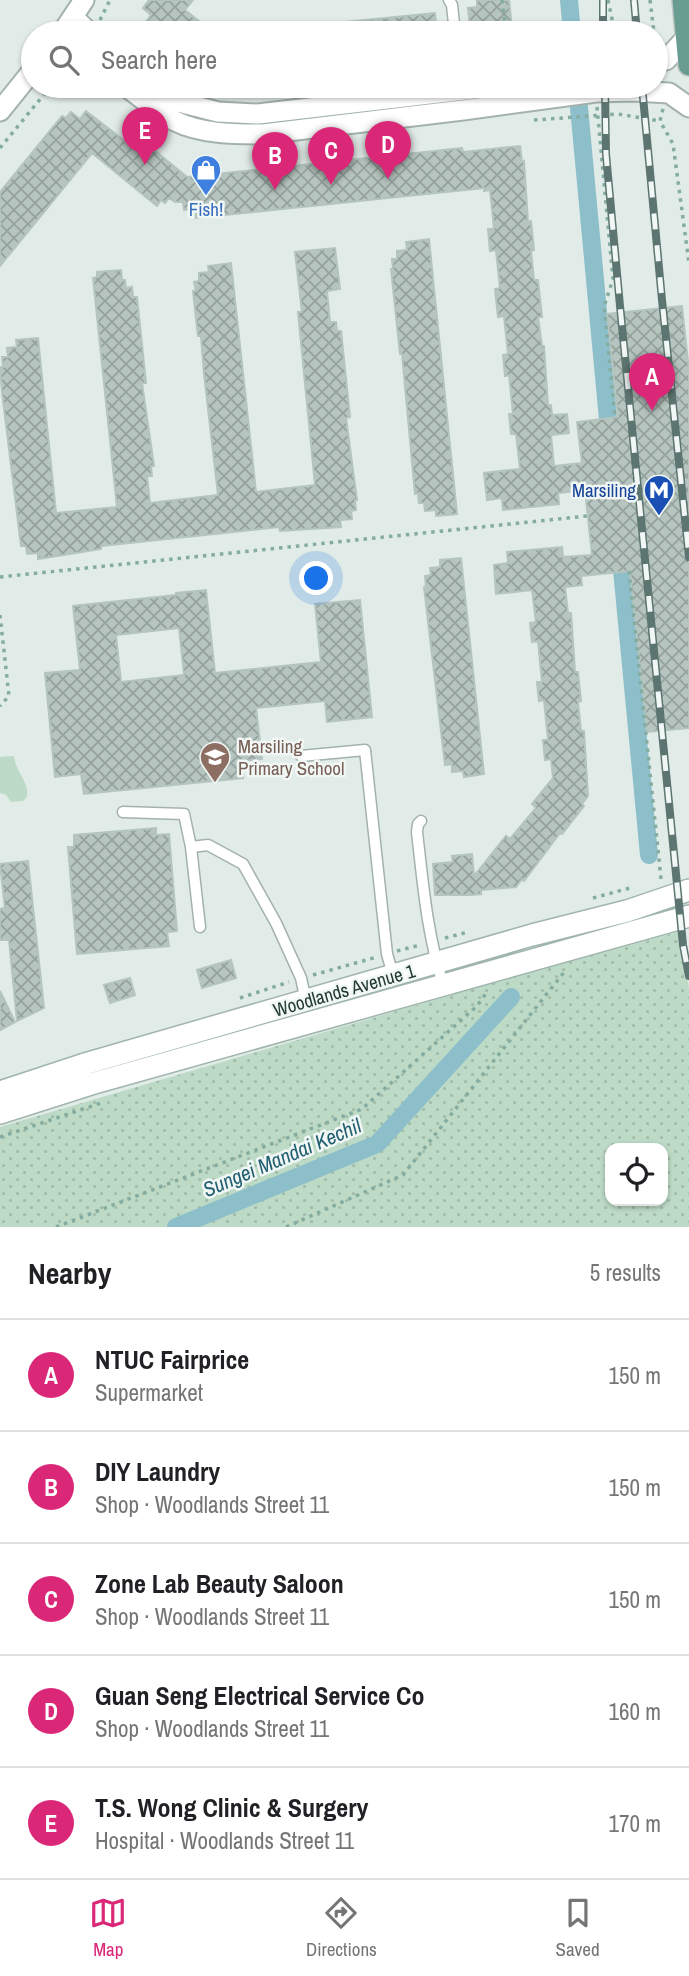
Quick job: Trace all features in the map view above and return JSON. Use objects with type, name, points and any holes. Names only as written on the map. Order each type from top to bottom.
[{"type":"main road","points":[[683,0],[689,65]]},
{"type":"main road","name":"Woodlands Avenue 1","points":[[0,1092],[88,1063],[627,911],[689,890]]},
{"type":"main road","name":"Woodlands Avenue 1","points":[[0,1113],[91,1084],[689,916]]},
{"type":"street","points":[[70,21],[84,0]]},
{"type":"street","points":[[668,58],[685,38]]},
{"type":"street","points":[[0,111],[21,85]]},
{"type":"street","points":[[669,93],[689,107]]},
{"type":"street","points":[[142,98],[174,121],[193,128],[263,134],[452,98]]},
{"type":"street","points":[[172,98],[218,112],[258,114],[439,98]]},
{"type":"street","points":[[517,98],[551,98]]},
{"type":"lane","points":[[449,0],[454,21]]},
{"type":"lane","points":[[301,756],[365,750],[380,903],[393,976]]},
{"type":"lane","points":[[123,813],[184,814],[191,846],[200,927]]},
{"type":"lane","points":[[421,821],[417,832],[425,904],[436,964],[443,984]]},
{"type":"lane","points":[[191,846],[208,845],[243,864],[276,923],[301,978],[306,1001]]},
{"type":"path","points":[[502,0],[505,21]]},
{"type":"path","points":[[608,0],[612,21]]},
{"type":"path","points":[[650,0],[653,21]]},
{"type":"path","points":[[0,148],[41,98]]},
{"type":"path","points":[[596,98],[613,279],[604,307],[615,417]]},
{"type":"path","points":[[667,98],[660,121],[673,144],[689,262]]},
{"type":"path","points":[[543,120],[618,114],[660,121]]},
{"type":"path","points":[[687,231],[689,262]]},
{"type":"path","points":[[0,577],[587,516]]},
{"type":"path","points":[[629,571],[661,879]]},
{"type":"path","points":[[0,615],[9,696],[0,706]]},
{"type":"path","points":[[286,1227],[403,1175],[573,961]]},
{"type":"path","points":[[56,1227],[362,1108],[477,1006],[489,990]]},
{"type":"green space","points":[[14,756],[27,797],[23,801],[11,802],[6,795],[0,793],[0,757]]},
{"type":"green space","points":[[678,932],[689,988],[689,1227],[0,1227],[0,1127],[499,981]]},
{"type":"building","points":[[149,0],[193,0],[185,10],[199,21],[146,21],[151,15],[143,8]]},
{"type":"building","points":[[477,0],[509,0],[511,21],[469,21],[468,8],[477,7]]},
{"type":"building","points":[[435,13],[436,21],[355,21]]},
{"type":"building","points":[[86,111],[135,149],[142,140],[187,177],[462,148],[463,152],[520,146],[522,162],[524,161],[528,222],[531,221],[534,280],[538,280],[542,317],[538,317],[544,346],[548,405],[551,405],[552,415],[567,414],[569,433],[551,435],[554,466],[582,463],[577,422],[618,417],[607,314],[682,306],[689,371],[689,728],[647,732],[630,571],[581,576],[582,585],[565,587],[568,613],[571,613],[575,672],[578,672],[581,701],[578,702],[581,731],[584,731],[588,796],[582,804],[584,806],[562,834],[560,833],[524,881],[522,879],[516,887],[481,890],[481,894],[471,895],[435,895],[433,864],[453,862],[452,856],[472,854],[474,876],[506,836],[510,839],[536,808],[532,804],[553,778],[551,759],[545,760],[543,740],[548,740],[544,700],[539,701],[537,682],[542,682],[538,641],[532,642],[530,623],[536,622],[532,590],[496,594],[494,565],[508,563],[507,552],[562,547],[563,557],[592,555],[585,490],[558,493],[559,504],[503,510],[502,498],[487,500],[484,473],[520,469],[516,434],[511,434],[509,414],[513,414],[509,375],[505,376],[503,355],[508,354],[504,316],[498,317],[495,289],[500,288],[496,250],[490,251],[488,229],[494,229],[490,190],[484,191],[484,188],[196,218],[195,209],[184,210],[183,202],[175,202],[169,198],[165,203],[161,200],[157,206],[92,153],[0,266],[0,192],[62,116],[66,118],[71,112],[80,119]]},
{"type":"building","points":[[429,239],[457,514],[436,516],[436,510],[425,511],[424,503],[419,503],[418,493],[415,494],[391,269],[392,259],[397,259],[397,251],[407,250],[406,242]]},
{"type":"building","points":[[335,248],[340,289],[327,291],[330,322],[336,322],[337,331],[341,331],[350,417],[346,418],[357,500],[356,510],[351,511],[352,519],[340,520],[341,527],[280,531],[279,527],[101,546],[101,549],[38,559],[38,553],[27,554],[26,546],[21,546],[2,392],[0,367],[3,367],[2,357],[8,357],[7,348],[17,347],[16,340],[38,338],[56,513],[117,507],[93,278],[97,277],[97,272],[121,270],[126,288],[132,287],[133,297],[137,297],[146,383],[142,383],[154,466],[151,466],[152,476],[147,476],[150,503],[218,495],[201,336],[198,336],[193,291],[196,291],[194,282],[199,281],[199,273],[209,272],[208,266],[231,263],[256,492],[315,485],[298,312],[302,312],[295,252]]},
{"type":"building","points":[[461,558],[484,774],[464,777],[463,771],[452,772],[452,764],[445,765],[424,587],[425,576],[431,575],[430,568],[440,567],[440,560]]},
{"type":"building","points":[[206,590],[215,673],[321,662],[315,604],[360,600],[372,717],[327,722],[325,701],[256,708],[262,759],[241,761],[243,778],[84,794],[81,774],[55,777],[45,673],[80,670],[73,606]],"holes":[[[179,628],[184,675],[121,682],[116,635]]]},
{"type":"building","points":[[156,828],[156,835],[169,834],[177,931],[167,932],[169,946],[77,954],[68,847],[74,847],[74,835]]},
{"type":"building","points":[[28,861],[44,1008],[17,1021],[9,940],[0,940],[0,909],[5,908],[0,864]]},
{"type":"building","points":[[231,960],[236,978],[202,988],[197,970]]},
{"type":"building","points":[[130,978],[135,995],[110,1003],[104,985]]},
{"type":"building","points":[[0,991],[15,1022],[0,1030]]},
{"type":"waterway","points":[[569,0],[571,21]]},
{"type":"waterway","points":[[578,98],[610,441]]},
{"type":"waterway","points":[[620,549],[649,855]]},
{"type":"waterway","name":"Sungei Mandai Kechil","points":[[176,1227],[377,1144],[511,997]]},
{"type":"railway","points":[[603,0],[603,21]]},
{"type":"railway","points":[[634,0],[636,21]]},
{"type":"railway","points":[[605,98],[606,154],[620,306],[683,945],[689,976]]},
{"type":"railway","points":[[643,98],[689,557]]},
{"type":"place","name":"T.S. Wong Clinic & Surgery","points":[[145,165]]},
{"type":"place","name":"Guan Seng Electrical Service Co","points":[[388,179]]},
{"type":"place","name":"Zone Lab Beauty Saloon","points":[[331,185]]},
{"type":"place","name":"DIY Laundry","points":[[275,190]]},
{"type":"place","name":"Fish!","points":[[206,197]]},
{"type":"place","name":"NTUC Fairprice","points":[[652,411]]},
{"type":"place","name":"Marsiling","points":[[659,517]]},
{"type":"place","name":"Marsiling Primary School","points":[[215,784]]}]
